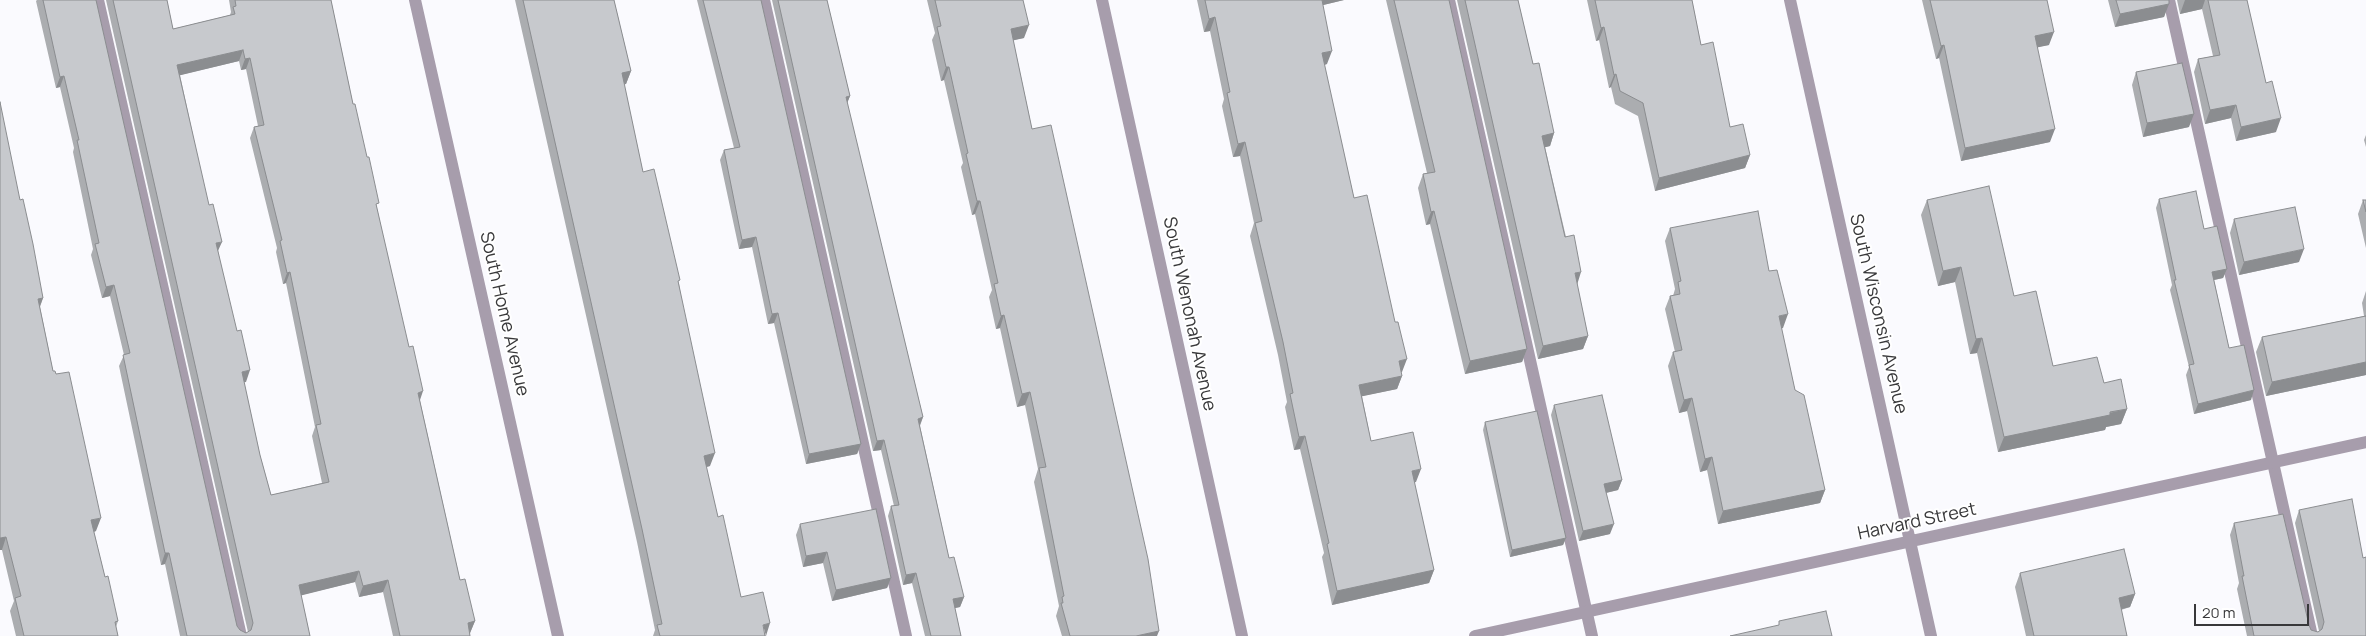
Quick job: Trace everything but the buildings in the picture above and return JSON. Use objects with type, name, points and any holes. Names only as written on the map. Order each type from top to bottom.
[{"type":"street","points":[[98,0],[241,636]]},
{"type":"street","name":"South Home Avenue","points":[[415,0],[558,636]]},
{"type":"street","points":[[764,0],[906,636]]},
{"type":"street","name":"South Wenonah Avenue","points":[[1102,0],[1242,636]]},
{"type":"street","points":[[1449,0],[1592,636]]},
{"type":"street","name":"South Wisconsin Avenue","points":[[1790,0],[1932,636]]},
{"type":"street","points":[[2169,0],[2312,636]]},
{"type":"street","name":"Harvard Street","points":[[1475,636],[2366,442]]}]
